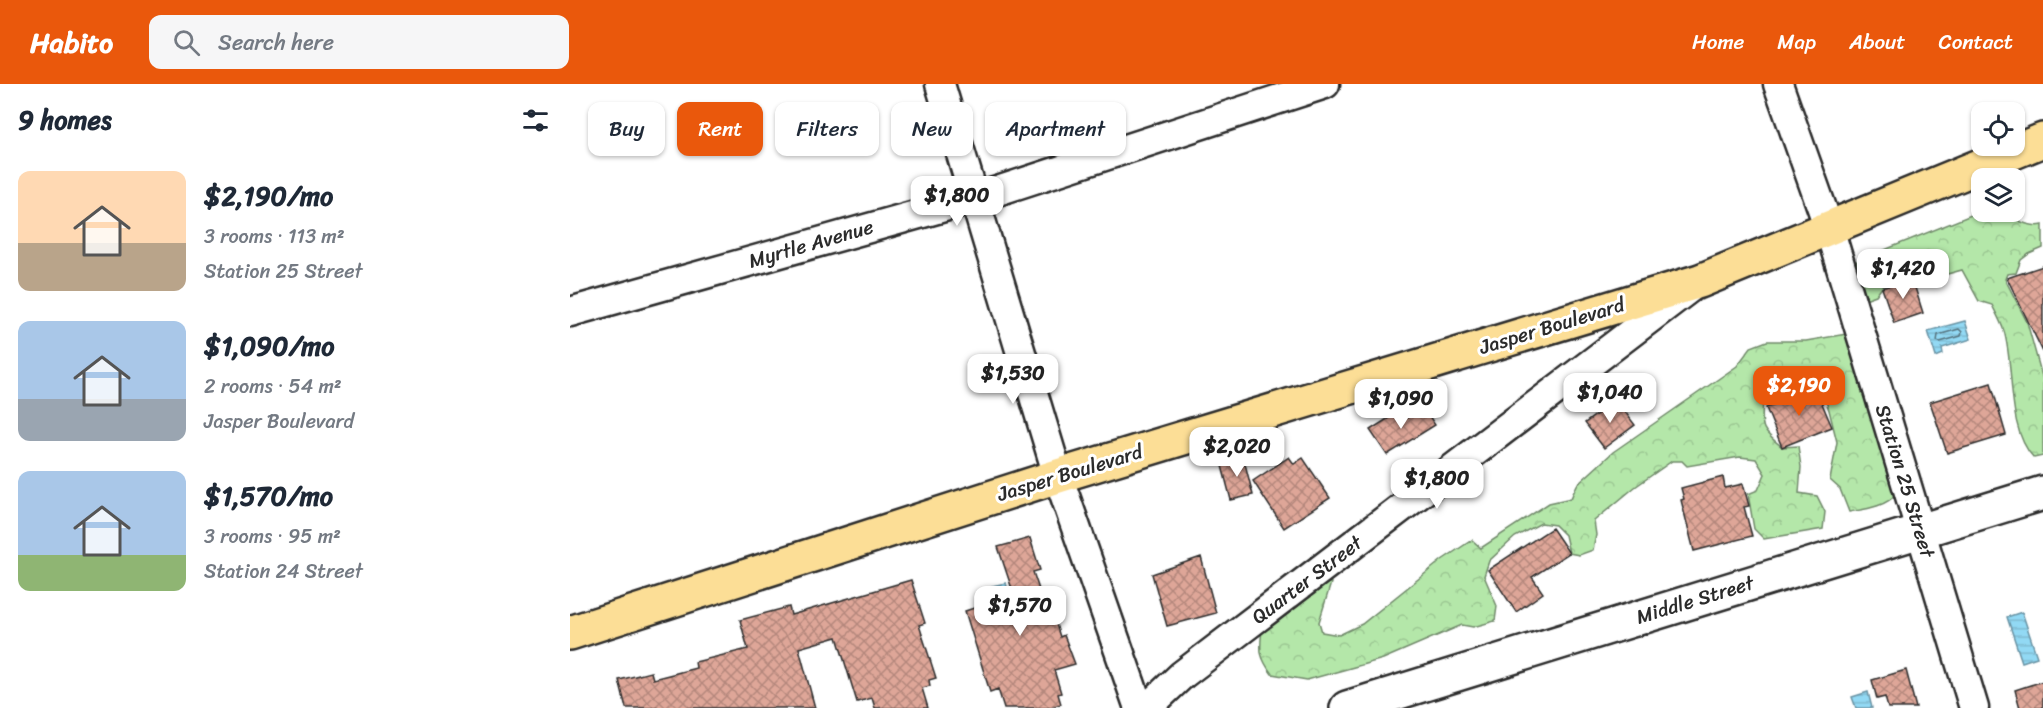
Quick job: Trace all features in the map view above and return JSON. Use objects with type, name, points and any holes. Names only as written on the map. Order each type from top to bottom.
[{"type":"main road","name":"Jasper Boulevard","points":[[570,633],[1058,476],[1700,281],[2043,140]]},
{"type":"street","points":[[940,84],[1058,476],[1139,708]]},
{"type":"street","name":"Myrtle Avenue","points":[[570,312],[976,198],[1325,84]]},
{"type":"street","name":"Station 25 Street","points":[[1778,84],[1829,228],[1974,708]]},
{"type":"street","name":"Quarter Street","points":[[1147,708],[1182,675],[1700,281]]},
{"type":"street","name":"Middle Street","points":[[1347,708],[2043,493]]},
{"type":"green space","points":[[1971,215],[1971,222],[2023,222],[2037,226],[2043,225],[2043,248],[2021,260],[2016,273],[2007,274],[2005,279],[2027,322],[2043,380],[2043,456],[2034,458],[2025,446],[2019,431],[2007,346],[2001,324],[1992,305],[1979,301],[1962,270],[1926,280],[1912,278],[1888,280],[1876,295],[1862,300],[1850,278],[1857,261]]},
{"type":"green space","points":[[1846,334],[1897,493],[1887,501],[1875,507],[1849,512],[1840,489],[1830,480],[1837,442],[1819,382],[1810,373],[1793,372],[1776,384],[1774,395],[1763,397],[1763,426],[1765,431],[1782,447],[1798,446],[1801,467],[1799,493],[1817,496],[1825,512],[1823,529],[1764,539],[1754,529],[1748,494],[1758,490],[1765,474],[1756,459],[1740,457],[1687,466],[1682,461],[1672,461],[1635,487],[1594,521],[1596,535],[1593,550],[1579,555],[1569,553],[1565,535],[1555,525],[1541,523],[1515,537],[1489,561],[1484,576],[1497,606],[1495,621],[1473,627],[1462,625],[1383,659],[1307,680],[1272,674],[1264,662],[1261,647],[1262,628],[1319,582],[1331,583],[1319,622],[1322,632],[1339,635],[1362,624],[1442,560],[1472,540],[1481,548],[1549,503],[1571,498],[1577,485],[1613,452],[1737,366],[1751,347],[1767,341],[1806,341]]},
{"type":"water","points":[[1965,321],[1971,339],[1942,348],[1943,354],[1936,357],[1928,331]]},
{"type":"water","points":[[1006,583],[1015,617],[1003,621],[992,586]]},
{"type":"water","points":[[2022,612],[2037,657],[2022,662],[2007,617]]},
{"type":"water","points":[[1868,692],[1872,708],[1856,708],[1852,697]]},
{"type":"building","points":[[2043,266],[2043,352],[2007,278]]},
{"type":"building","points":[[1912,278],[1923,313],[1894,323],[1882,288]]},
{"type":"building","points":[[1991,383],[2006,435],[1947,453],[1930,402]]},
{"type":"building","points":[[1815,387],[1832,427],[1782,447],[1766,408]]},
{"type":"building","points":[[1616,400],[1635,425],[1604,448],[1585,423]]},
{"type":"building","points":[[1423,407],[1435,425],[1387,455],[1370,430],[1395,414],[1400,422]]},
{"type":"building","points":[[1243,456],[1253,495],[1231,500],[1221,462]]},
{"type":"building","points":[[1289,457],[1294,464],[1303,458],[1330,498],[1284,528],[1253,481]]},
{"type":"building","points":[[1723,477],[1725,488],[1743,484],[1749,506],[1744,507],[1752,536],[1694,551],[1681,500],[1684,499],[1681,488]]},
{"type":"building","points":[[1552,528],[1569,553],[1532,577],[1543,593],[1516,612],[1488,570]]},
{"type":"building","points":[[1030,538],[1040,570],[1033,572],[1046,610],[1051,608],[1060,637],[1064,635],[1075,664],[1054,670],[1061,693],[1058,694],[1061,704],[1047,708],[1004,708],[998,689],[990,692],[965,611],[1014,595],[998,547]]},
{"type":"building","points":[[1201,557],[1216,613],[1167,626],[1152,574]]},
{"type":"building","points":[[911,580],[925,623],[919,625],[936,678],[929,680],[930,686],[922,688],[928,708],[875,708],[872,698],[857,702],[837,637],[799,648],[815,708],[626,708],[619,680],[651,672],[653,679],[696,668],[695,662],[748,649],[740,620],[789,607],[791,615]]},
{"type":"building","points":[[1906,670],[1916,708],[1888,708],[1885,697],[1877,699],[1872,680]]},
{"type":"building","points":[[2043,681],[2043,708],[2020,708],[2015,690]]}]
